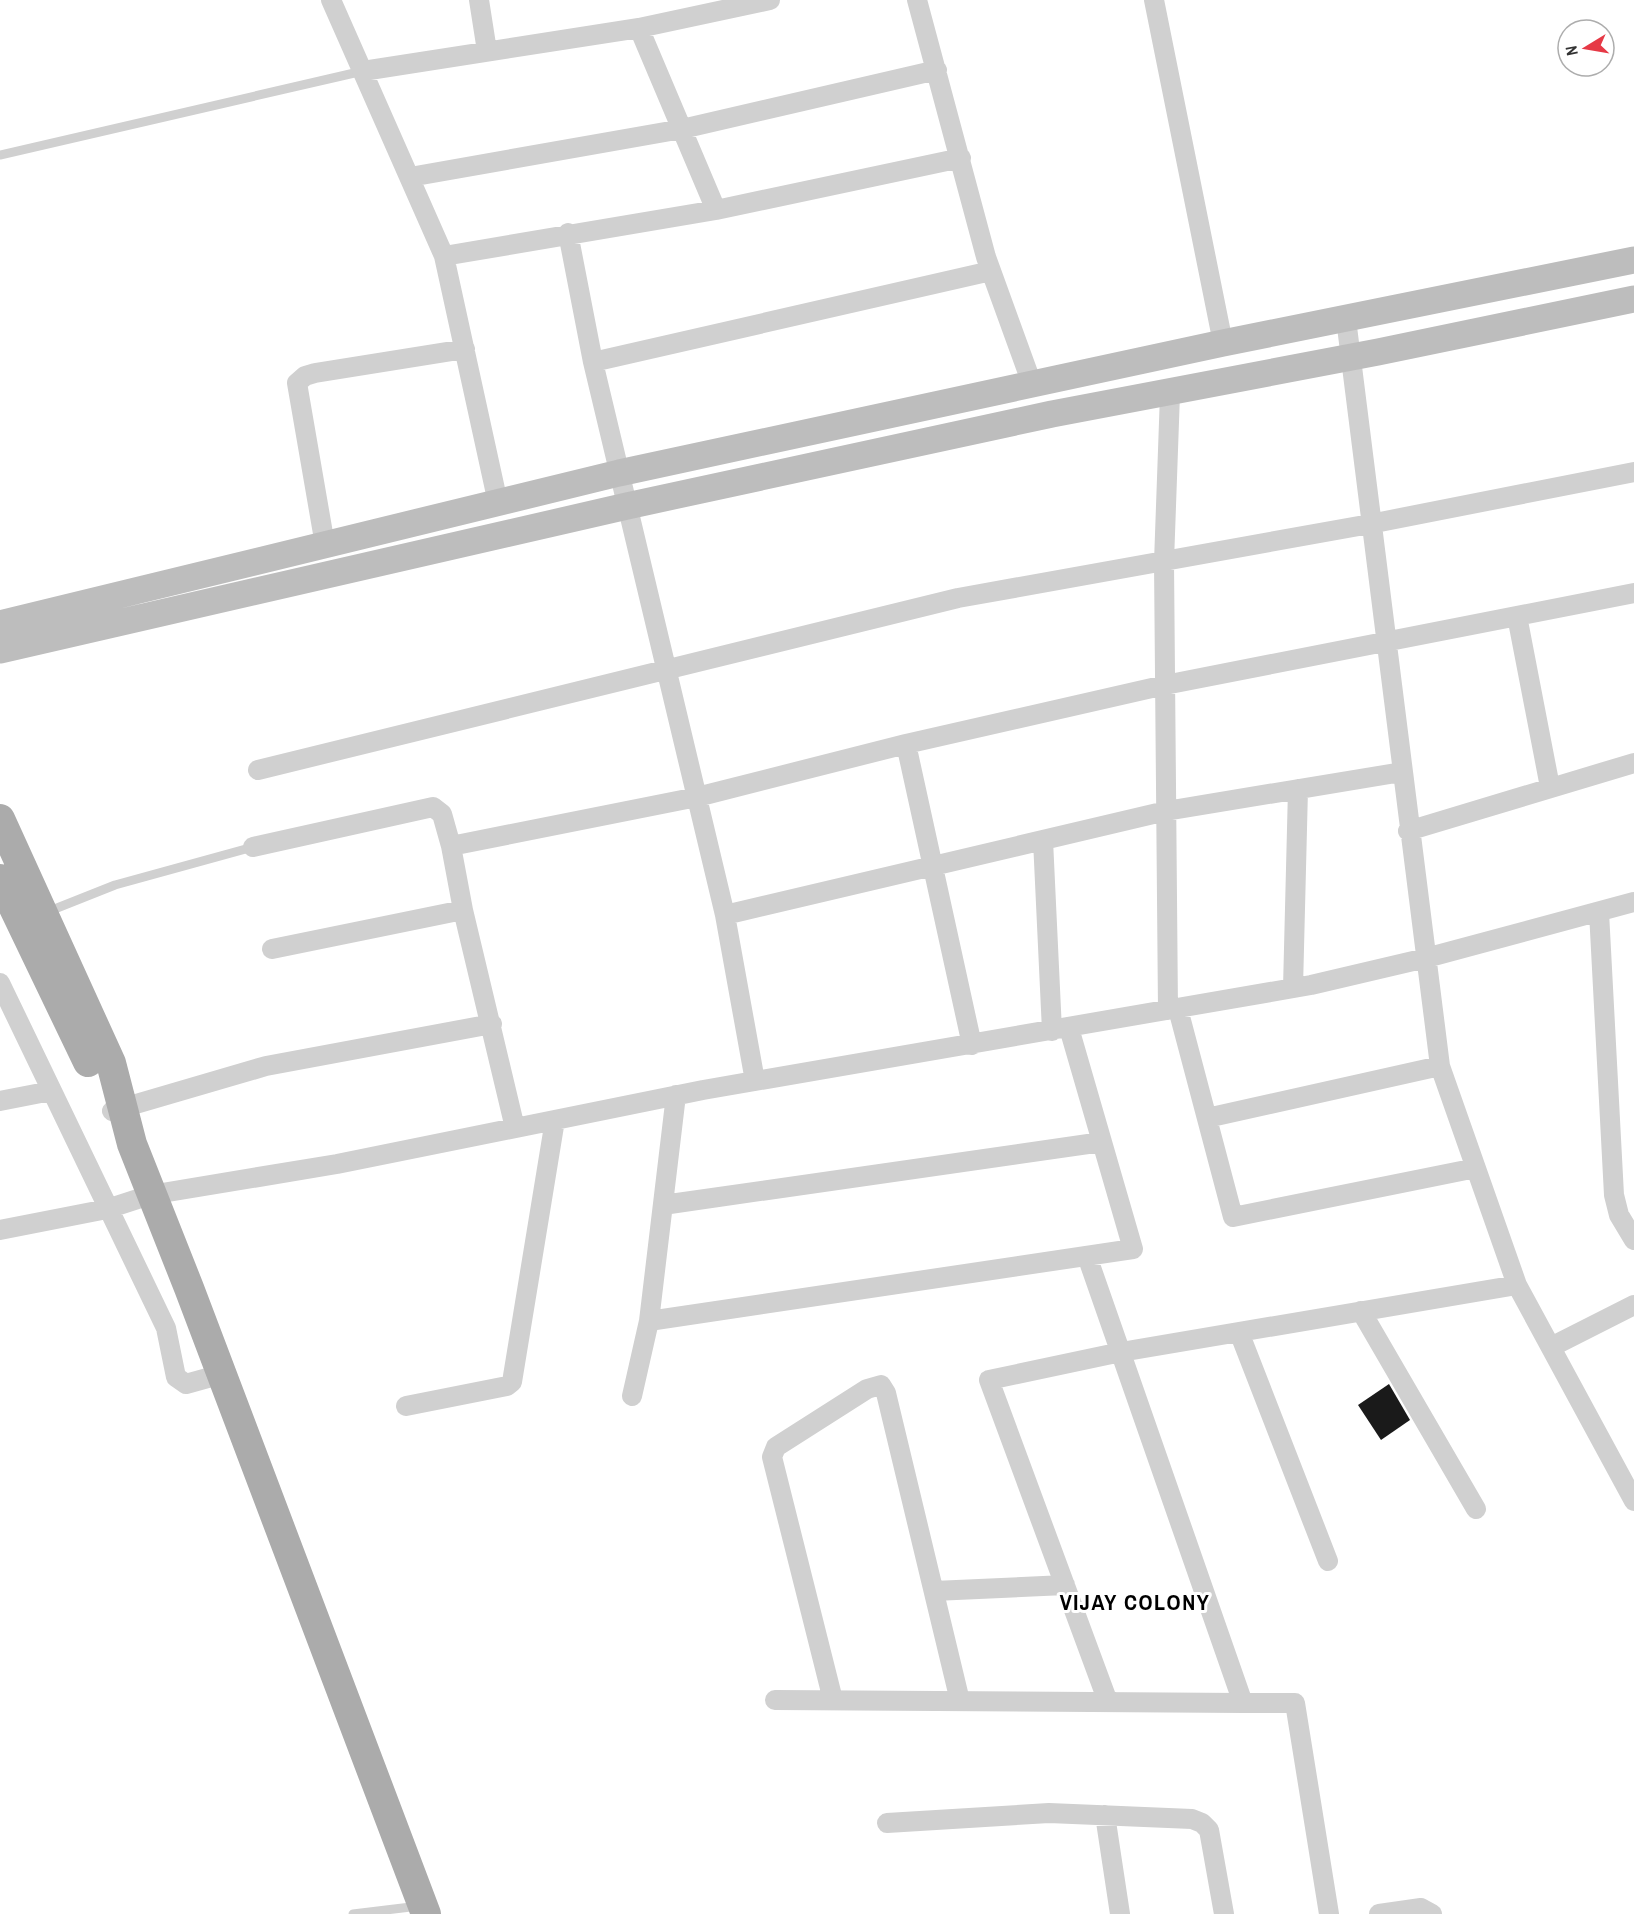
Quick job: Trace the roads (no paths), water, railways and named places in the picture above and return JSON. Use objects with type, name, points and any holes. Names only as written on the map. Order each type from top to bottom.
[{"type":"main road","points":[[0,624],[619,473],[1223,343],[1634,260]]},
{"type":"main road","points":[[0,650],[627,506],[1052,414],[1170,394],[1634,299]]},
{"type":"main road","points":[[0,819],[111,1063],[118,1110]]},
{"type":"main road","points":[[0,879],[118,1110],[132,1144],[150,1195],[222,1374],[424,1910]]},
{"type":"street","points":[[331,0],[444,256],[498,503]]},
{"type":"street","points":[[478,0],[487,51]]},
{"type":"street","points":[[363,71],[639,28],[770,0]]},
{"type":"street","points":[[917,0],[991,271],[1032,384]]},
{"type":"street","points":[[1154,0],[1223,343]]},
{"type":"street","points":[[639,28],[716,210]]},
{"type":"street","points":[[410,177],[682,129],[937,70]]},
{"type":"street","points":[[444,256],[568,233],[716,210],[961,158]]},
{"type":"street","points":[[568,233],[593,362],[725,915],[755,1081]]},
{"type":"street","points":[[593,362],[991,271]]},
{"type":"street","points":[[1346,319],[1408,831],[1440,1066],[1517,1285],[1634,1501]]},
{"type":"street","points":[[325,545],[297,383],[305,376],[315,373],[465,349]]},
{"type":"street","points":[[1170,394],[1164,562],[1166,811],[1173,1010],[1207,1118],[1233,1217],[1476,1168]]},
{"type":"street","points":[[258,770],[958,598],[1370,524],[1634,472]]},
{"type":"street","points":[[451,846],[697,797],[906,744],[954,735],[1165,685],[1634,593]]},
{"type":"street","points":[[1517,616],[1550,787]]},
{"type":"street","points":[[906,744],[972,1045]]},
{"type":"street","points":[[1408,831],[1634,763]]},
{"type":"street","points":[[725,915],[932,864],[1166,811],[1402,771]]},
{"type":"street","points":[[1293,988],[1298,789]]},
{"type":"street","points":[[253,847],[433,807],[442,814],[515,1128]]},
{"type":"street","points":[[649,1321],[1133,1249],[1102,1142],[1061,1030],[1043,840]]},
{"type":"street","points":[[0,1230],[107,1209],[150,1195],[337,1164],[676,1095],[1293,988],[1426,958],[1634,902]]},
{"type":"street","points":[[272,949],[463,910]]},
{"type":"street","points":[[1599,912],[1614,1195],[1619,1215],[1634,1240]]},
{"type":"street","points":[[0,983],[166,1328],[176,1377],[186,1384],[222,1374]]},
{"type":"street","points":[[118,1110],[266,1066],[492,1024]]},
{"type":"street","points":[[1207,1118],[1440,1066]]},
{"type":"street","points":[[0,1101],[51,1091]]},
{"type":"street","points":[[632,1396],[649,1321],[676,1095]]},
{"type":"street","points":[[406,1406],[507,1386],[512,1382],[555,1120]]},
{"type":"street","points":[[663,1205],[1102,1142]]},
{"type":"street","points":[[1087,1256],[1243,1703]]},
{"type":"street","points":[[1108,1702],[989,1380],[1121,1352],[1517,1285]]},
{"type":"street","points":[[1551,1347],[1634,1305]]},
{"type":"street","points":[[1361,1311],[1476,1509]]},
{"type":"street","points":[[1239,1332],[1328,1561]]},
{"type":"street","points":[[833,1700],[772,1457],[776,1447],[874,1385],[881,1385],[886,1393],[960,1701]]},
{"type":"street","points":[[934,1591],[1065,1585]]},
{"type":"street","points":[[775,1700],[1295,1703],[1329,1914]]},
{"type":"street","points":[[887,1823],[1049,1813],[1180,1818],[1202,1823],[1211,1838],[1224,1914]]},
{"type":"street","points":[[1106,1815],[1120,1914]]},
{"type":"street","points":[[1379,1914],[1421,1908],[1432,1914]]},
{"type":"lane","points":[[0,155],[363,71]]},
{"type":"lane","points":[[43,914],[115,885],[253,847]]},
{"type":"lane","points":[[353,1914],[424,1910]]},
{"type":"district","name":"VIJAY COLONY","points":[[1135,1602]]}]
